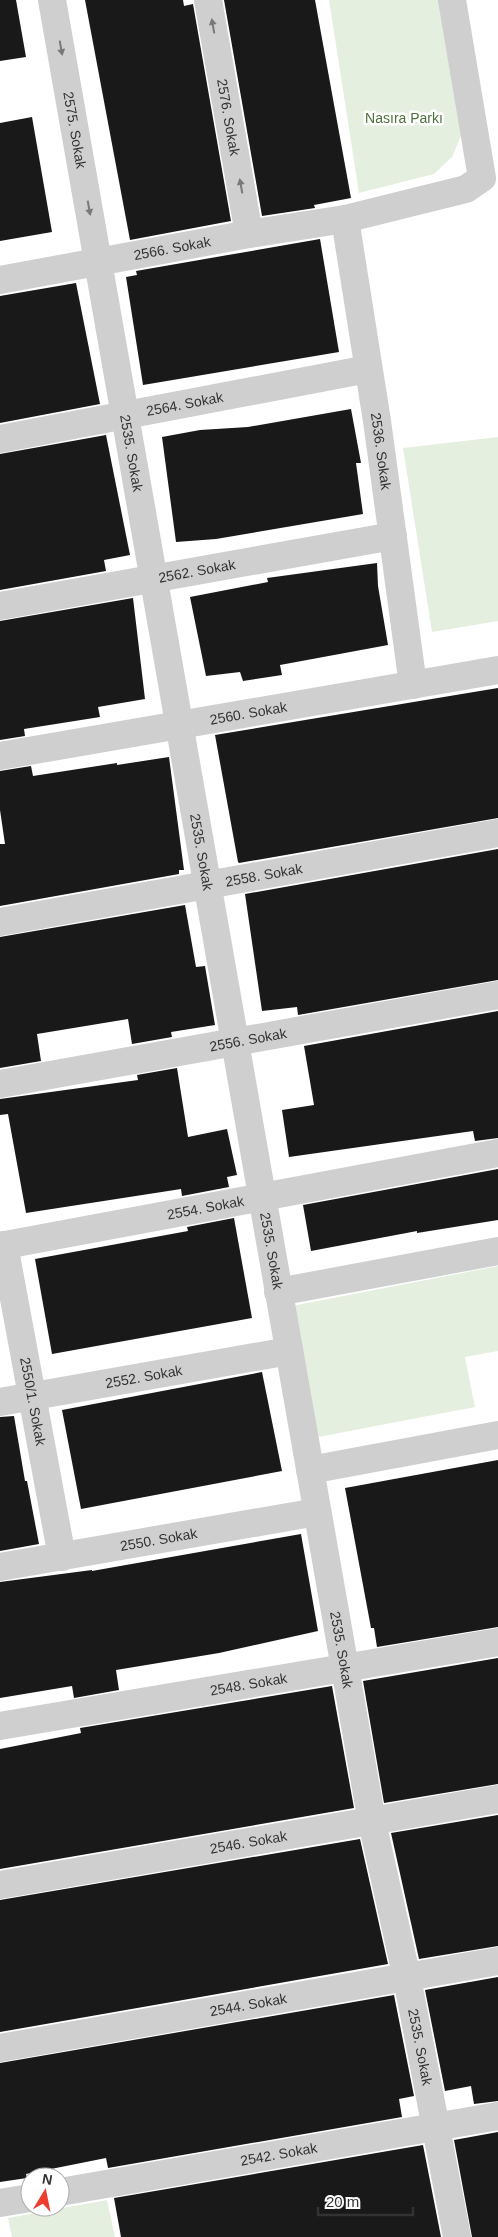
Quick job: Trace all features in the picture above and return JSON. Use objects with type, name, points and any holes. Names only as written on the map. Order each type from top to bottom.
[{"type":"street","name":"2575. Sokak","points":[[52,0],[99,262]]},
{"type":"street","name":"2576. Sokak","points":[[208,0],[249,234]]},
{"type":"street","name":"2566. Sokak","points":[[0,280],[249,234],[345,219],[466,189],[482,178],[452,0]]},
{"type":"street","name":"2536. Sokak","points":[[345,219],[393,536],[413,685]]},
{"type":"street","name":"2535. Sokak","points":[[99,262],[372,1822],[407,1978],[457,2237]]},
{"type":"street","name":"2564. Sokak","points":[[0,439],[368,369]]},
{"type":"street","name":"2562. Sokak","points":[[0,606],[393,536]]},
{"type":"street","name":"2560. Sokak","points":[[0,756],[498,670]]},
{"type":"street","name":"2558. Sokak","points":[[0,922],[498,833]]},
{"type":"street","name":"2556. Sokak","points":[[0,1084],[498,995]]},
{"type":"street","name":"2554. Sokak","points":[[2,1246],[498,1153]]},
{"type":"street","name":"2550/1. Sokak","points":[[2,1246],[62,1557]]},
{"type":"street","points":[[278,1292],[498,1251]]},
{"type":"street","name":"2552. Sokak","points":[[0,1402],[289,1351]]},
{"type":"street","points":[[310,1470],[498,1435]]},
{"type":"street","name":"2550. Sokak","points":[[0,1567],[317,1512]]},
{"type":"street","name":"2548. Sokak","points":[[0,1726],[498,1642]]},
{"type":"street","name":"2546. Sokak","points":[[0,1885],[498,1799]]},
{"type":"street","name":"2544. Sokak","points":[[0,2048],[498,1961]]},
{"type":"street","name":"2542. Sokak","points":[[70,2190],[498,2116]]},
{"type":"street","points":[[0,2203],[20,2200]]},
{"type":"green space","name":"Nasıra Parkı","points":[[329,0],[441,0],[464,129],[452,157],[434,174],[359,193]]},
{"type":"green space","points":[[498,437],[498,621],[432,632],[403,448]]},
{"type":"green space","points":[[498,1266],[498,1351],[465,1357],[475,1407],[313,1438],[287,1307]]},
{"type":"green space","points":[[107,2200],[115,2237],[12,2237],[8,2218],[20,2216],[70,2217],[70,2207]]},
{"type":"building","points":[[0,0],[16,0],[26,57],[0,61]]},
{"type":"building","points":[[85,0],[183,0],[184,6],[193,4],[231,221],[130,240]]},
{"type":"building","points":[[224,0],[315,0],[351,198],[314,205],[315,208],[262,216]]},
{"type":"building","points":[[32,117],[52,232],[0,241],[0,123]]},
{"type":"building","points":[[320,239],[339,352],[143,385],[126,277],[137,275],[136,271]]},
{"type":"building","points":[[76,283],[100,404],[0,423],[0,296]]},
{"type":"building","points":[[351,409],[361,463],[356,463],[363,514],[216,539],[176,542],[162,437],[200,430],[248,427]]},
{"type":"building","points":[[106,435],[130,555],[104,560],[106,571],[0,590],[0,454]]},
{"type":"building","points":[[377,563],[378,586],[388,645],[280,665],[282,675],[243,681],[240,672],[206,676],[190,597],[268,582],[267,578]]},
{"type":"building","points":[[133,598],[145,699],[98,707],[100,717],[24,729],[25,736],[0,740],[0,621]]},
{"type":"building","points":[[498,688],[498,818],[238,862],[215,735]]},
{"type":"building","points":[[169,757],[184,870],[179,870],[179,874],[0,906],[0,844],[5,844],[0,810],[0,771],[31,766],[33,776]]},
{"type":"building","points":[[498,849],[498,980],[298,1015],[297,1007],[262,1011],[245,894]]},
{"type":"building","points":[[185,905],[196,967],[205,966],[215,1025],[171,1032],[172,1037],[132,1044],[128,1019],[37,1034],[41,1061],[0,1068],[0,937]]},
{"type":"building","points":[[498,1011],[498,1138],[475,1141],[473,1131],[289,1157],[282,1110],[314,1105],[304,1046]]},
{"type":"building","points":[[177,1068],[188,1137],[227,1129],[237,1175],[227,1177],[229,1187],[182,1196],[181,1189],[26,1213],[8,1114],[0,1115],[0,1099],[138,1080],[137,1075]]},
{"type":"building","points":[[498,1169],[498,1220],[417,1233],[417,1231],[311,1251],[303,1205]]},
{"type":"building","points":[[234,1218],[252,1318],[52,1354],[35,1259],[188,1231],[187,1227]]},
{"type":"building","points":[[262,1372],[282,1471],[81,1509],[62,1410]]},
{"type":"building","points":[[14,1416],[25,1481],[27,1481],[39,1544],[0,1551],[0,1417]]},
{"type":"building","points":[[498,1460],[498,1627],[377,1647],[374,1628],[371,1628],[345,1488]]},
{"type":"building","points":[[301,1534],[318,1631],[219,1653],[116,1670],[119,1690],[74,1698],[72,1686],[0,1698],[0,1582],[92,1571]]},
{"type":"building","points":[[498,1658],[498,1784],[384,1803],[363,1681]]},
{"type":"building","points":[[332,1686],[354,1808],[0,1869],[0,1749],[81,1733],[80,1728]]},
{"type":"building","points":[[498,1815],[498,1946],[419,1959],[391,1833]]},
{"type":"building","points":[[360,1839],[388,1964],[0,2032],[0,1900]]},
{"type":"building","points":[[498,1977],[498,2101],[474,2104],[471,2086],[445,2091],[425,1990]]},
{"type":"building","points":[[394,1995],[414,2096],[399,2099],[402,2117],[108,2168],[106,2158],[61,2167],[20,2167],[20,2179],[0,2182],[0,2063]]},
{"type":"building","points":[[498,2132],[498,2237],[472,2237],[454,2140]]},
{"type":"building","points":[[423,2145],[441,2237],[121,2237],[114,2198]]}]
